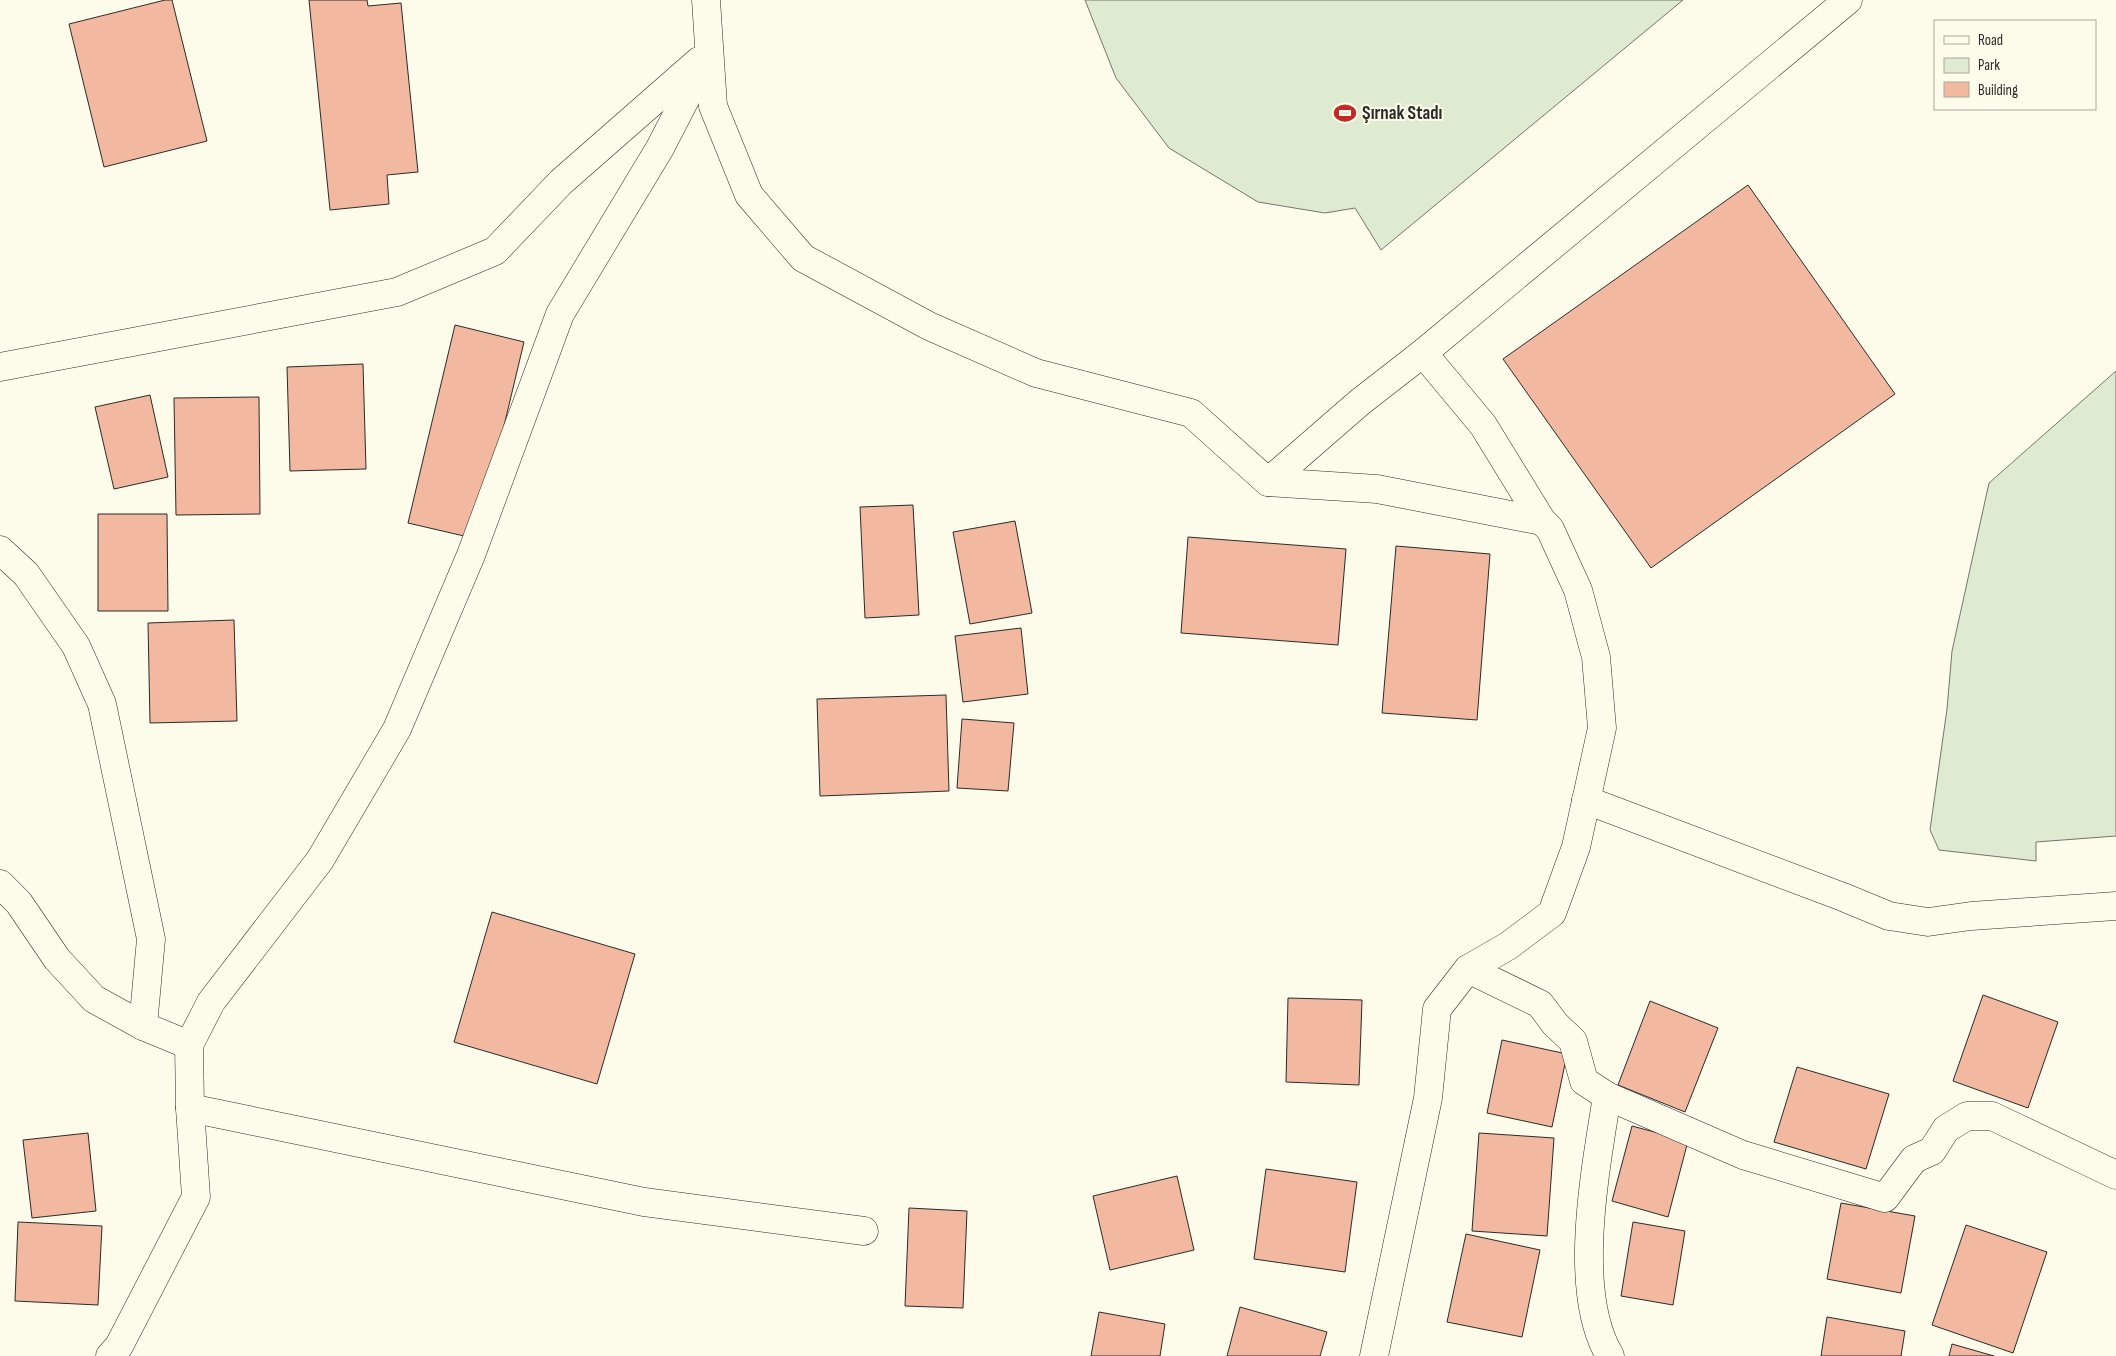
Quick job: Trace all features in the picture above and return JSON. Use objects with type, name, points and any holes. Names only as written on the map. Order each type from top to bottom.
[{"type":"street","points":[[706,0],[713,106],[749,195],[803,258],[928,326],[1036,373],[1191,413],[1268,482],[1377,489],[1542,521]]},
{"type":"street","points":[[1268,482],[1360,402],[1423,353],[1848,0]]},
{"type":"street","points":[[0,367],[397,292],[495,251],[561,182],[710,51]]},
{"type":"street","points":[[110,1356],[119,1346],[196,1198],[190,1108],[190,1045],[211,1002],[320,860],[397,729],[472,555],[560,314],[660,148],[710,51]]},
{"type":"street","points":[[1374,1356],[1428,1098],[1437,1009],[1468,968],[1508,946],[1552,913],[1576,847],[1602,728],[1596,657],[1578,590],[1550,529],[1542,521],[1483,425],[1423,353]]},
{"type":"street","points":[[0,550],[26,574],[76,646],[102,704],[151,939],[143,1026]]},
{"type":"street","points":[[1586,800],[1889,916],[1928,922],[1971,916],[2116,906]]},
{"type":"street","points":[[0,884],[19,903],[57,959],[94,999],[143,1026],[190,1045]]},
{"type":"street","points":[[1468,968],[1540,1004],[1555,1024],[1573,1041],[1584,1081],[1607,1096],[1743,1155],[1885,1198],[1914,1160],[1932,1151],[1946,1129],[1967,1116],[1992,1116],[2116,1174]]},
{"type":"street","points":[[1607,1096],[1593,1190],[1589,1252],[1592,1305],[1610,1356]]},
{"type":"street","points":[[190,1108],[644,1202],[864,1231]]},
{"type":"green space","name":"Şırnak Stadı","points":[[1085,0],[1683,0],[1381,250],[1355,208],[1325,213],[1258,202],[1169,148],[1116,78]]},
{"type":"green space","points":[[2116,371],[2116,836],[2036,842],[2036,861],[1939,850],[1930,830],[1947,709],[1952,651],[1989,483]]},
{"type":"building","points":[[165,0],[172,0],[207,141],[104,167],[69,24]]},
{"type":"building","points":[[309,0],[367,0],[368,6],[401,3],[418,172],[387,175],[389,204],[330,210]]},
{"type":"building","points":[[1748,185],[1895,394],[1651,568],[1503,359]]},
{"type":"building","points":[[455,325],[524,342],[477,539],[408,523]]},
{"type":"building","points":[[363,364],[366,469],[290,471],[287,367]]},
{"type":"building","points":[[150,395],[168,477],[114,489],[95,407]]},
{"type":"building","points":[[259,397],[260,514],[176,515],[174,398]]},
{"type":"building","points":[[913,505],[919,615],[865,618],[860,507]]},
{"type":"building","points":[[98,514],[167,514],[168,611],[98,611]]},
{"type":"building","points":[[1015,521],[1032,613],[970,624],[953,532]]},
{"type":"building","points":[[1188,537],[1346,549],[1338,645],[1181,633]]},
{"type":"building","points":[[1396,546],[1490,554],[1477,720],[1382,713]]},
{"type":"building","points":[[234,620],[237,721],[150,723],[148,623]]},
{"type":"building","points":[[1021,628],[1028,694],[963,702],[955,636]]},
{"type":"building","points":[[946,695],[949,791],[820,796],[817,699]]},
{"type":"building","points":[[962,719],[1014,723],[1008,791],[957,788]]},
{"type":"building","points":[[492,912],[635,954],[597,1084],[454,1042]]},
{"type":"building","points":[[1983,995],[2058,1022],[2028,1108],[1953,1081]]},
{"type":"building","points":[[1288,998],[1362,1000],[1359,1085],[1286,1082]]},
{"type":"building","points":[[1650,1001],[1718,1028],[1685,1112],[1618,1085]]},
{"type":"building","points":[[1502,1040],[1567,1054],[1552,1127],[1487,1113]]},
{"type":"building","points":[[1797,1067],[1889,1094],[1866,1169],[1774,1142]]},
{"type":"building","points":[[1632,1126],[1688,1141],[1668,1217],[1612,1201]]},
{"type":"building","points":[[88,1133],[96,1211],[32,1218],[23,1140]]},
{"type":"building","points":[[1479,1133],[1554,1138],[1547,1236],[1472,1231]]},
{"type":"building","points":[[1266,1169],[1357,1182],[1345,1272],[1254,1259]]},
{"type":"building","points":[[1177,1176],[1194,1250],[1110,1270],[1093,1196]]},
{"type":"building","points":[[1841,1203],[1915,1216],[1901,1293],[1827,1279]]},
{"type":"building","points":[[909,1208],[967,1211],[963,1308],[905,1306]]},
{"type":"building","points":[[18,1222],[102,1226],[98,1305],[15,1301]]},
{"type":"building","points":[[1633,1222],[1685,1231],[1673,1305],[1621,1296]]},
{"type":"building","points":[[1966,1225],[2047,1252],[2013,1353],[1932,1325]]},
{"type":"building","points":[[1466,1234],[1540,1250],[1522,1337],[1447,1322]]},
{"type":"building","points":[[1240,1307],[1327,1332],[1320,1356],[1227,1356]]},
{"type":"building","points":[[1099,1312],[1165,1324],[1160,1356],[1091,1356]]},
{"type":"building","points":[[1827,1317],[1905,1331],[1901,1356],[1821,1356]]},
{"type":"building","points":[[1952,1344],[1994,1356],[1949,1356]]},
{"type":"place","name":"Şırnak Stadı","points":[[1345,113]]}]
